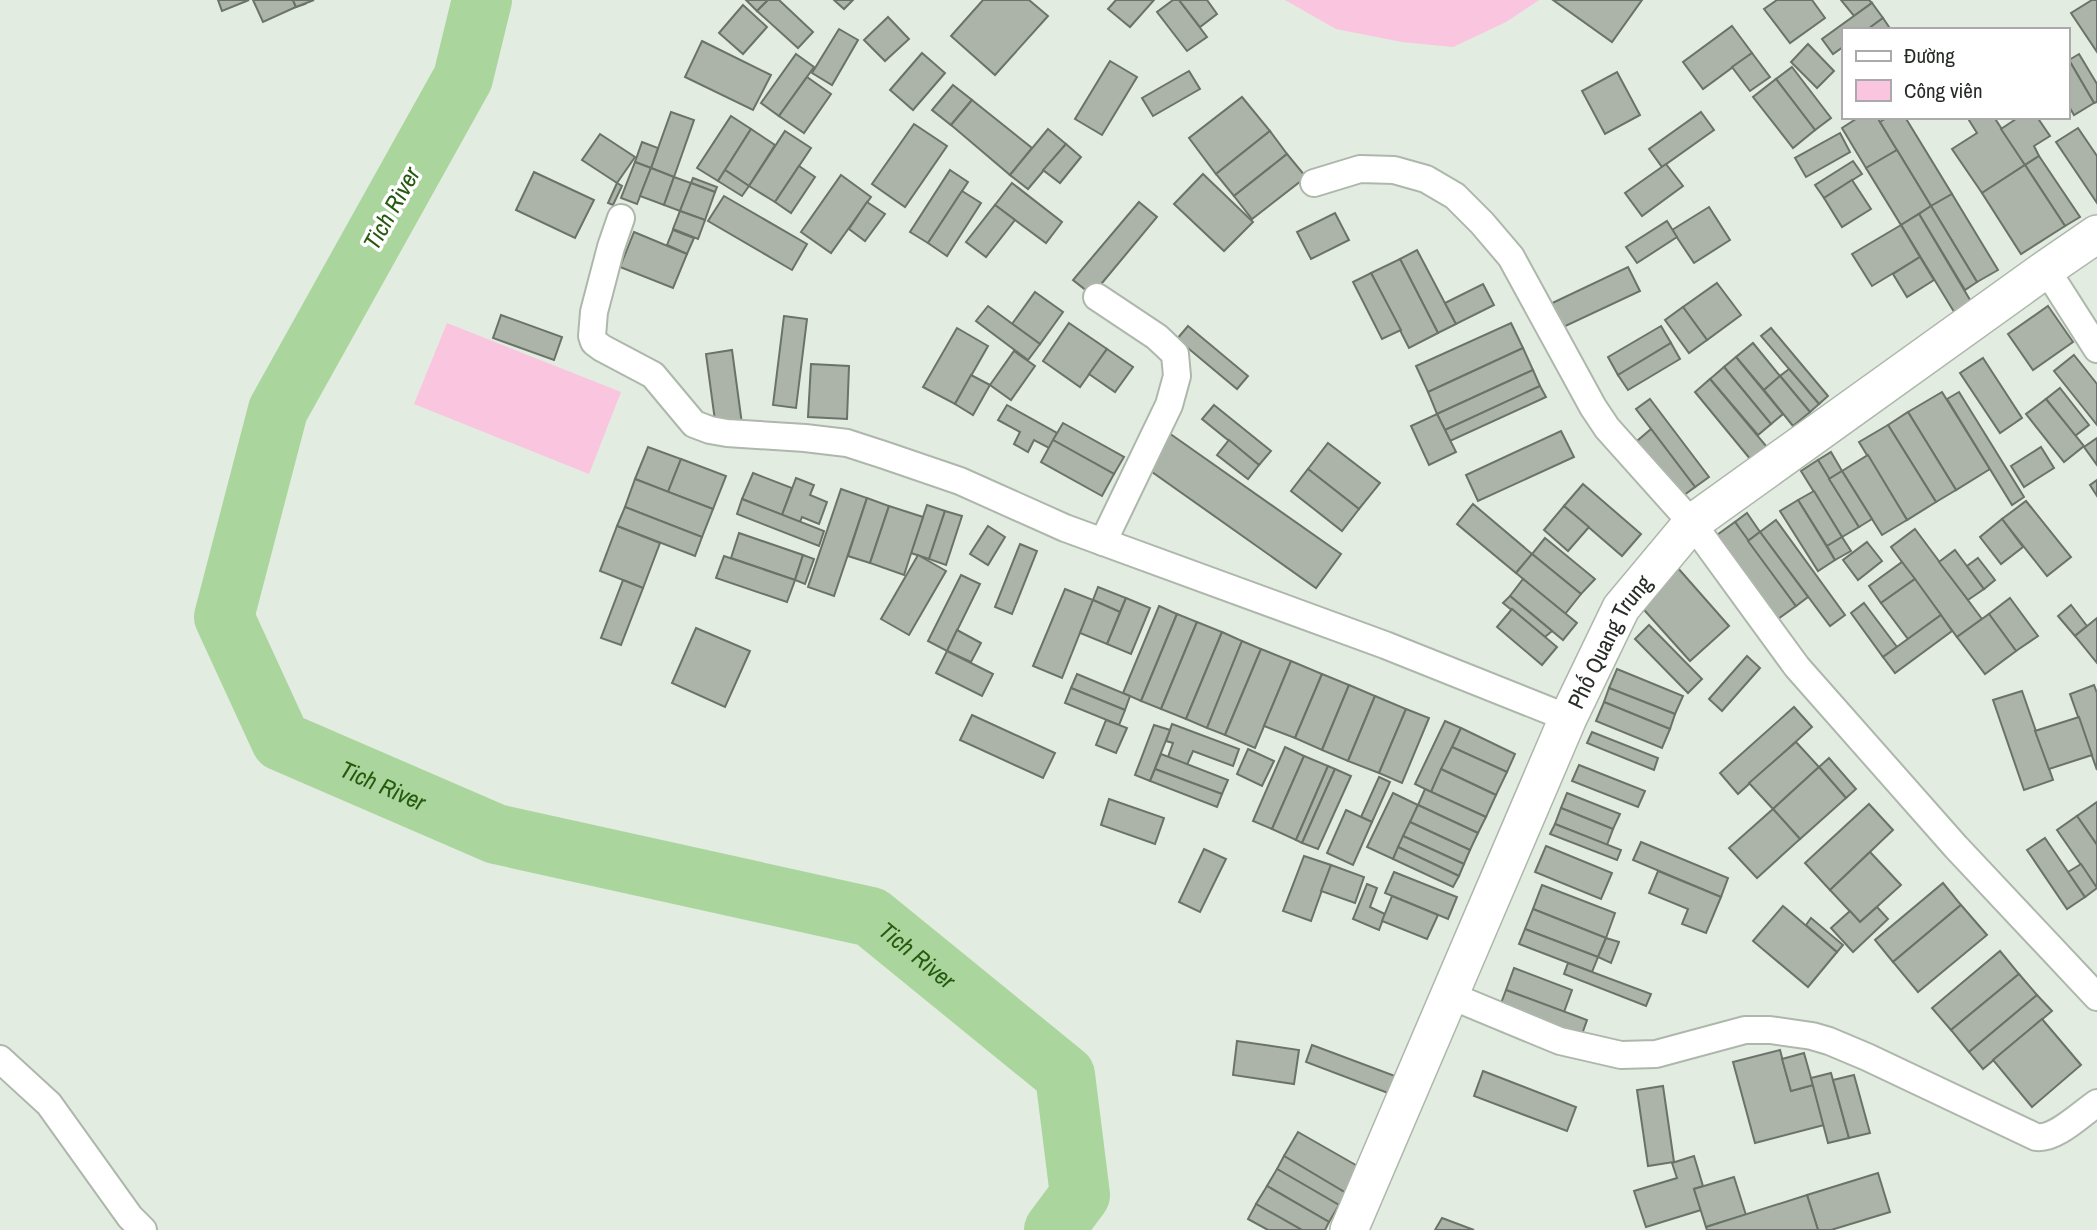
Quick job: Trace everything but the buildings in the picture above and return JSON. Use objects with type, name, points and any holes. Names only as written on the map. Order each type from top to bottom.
[{"type":"street","points":[[1314,183],[1360,169],[1394,170],[1426,179],[1455,196],[1482,223],[1511,257],[1607,428],[1692,523],[1797,667],[1956,847],[2097,997]]},
{"type":"street","points":[[621,218],[594,312],[594,342],[653,374],[694,424],[727,433],[846,443],[960,481],[1065,528],[1385,645],[1567,718]]},
{"type":"street","name":"Phố Quang Trung","points":[[1349,1230],[1567,718],[1621,608],[1692,523],[2097,234]]},
{"type":"street","points":[[2046,269],[2097,349]]},
{"type":"street","points":[[1097,297],[1157,337],[1175,354],[1177,376],[1169,405],[1103,541]]},
{"type":"street","points":[[1449,995],[1560,1041],[1622,1055],[1656,1054],[1745,1031],[1770,1030],[1812,1036],[1867,1057],[2036,1137],[2044,1138],[2053,1134],[2097,1103]]},
{"type":"street","points":[[0,1059],[49,1104],[130,1217],[143,1230]]},
{"type":"green space","points":[[1285,0],[1539,0],[1506,22],[1453,47],[1402,42],[1336,29]]},
{"type":"green space","points":[[447,323],[621,392],[589,474],[414,404]]},
{"type":"waterway","name":"Tich River","points":[[482,0],[463,78],[278,410],[224,617],[281,741],[496,834],[871,917],[1065,1075],[1080,1195],[1054,1230]]}]
